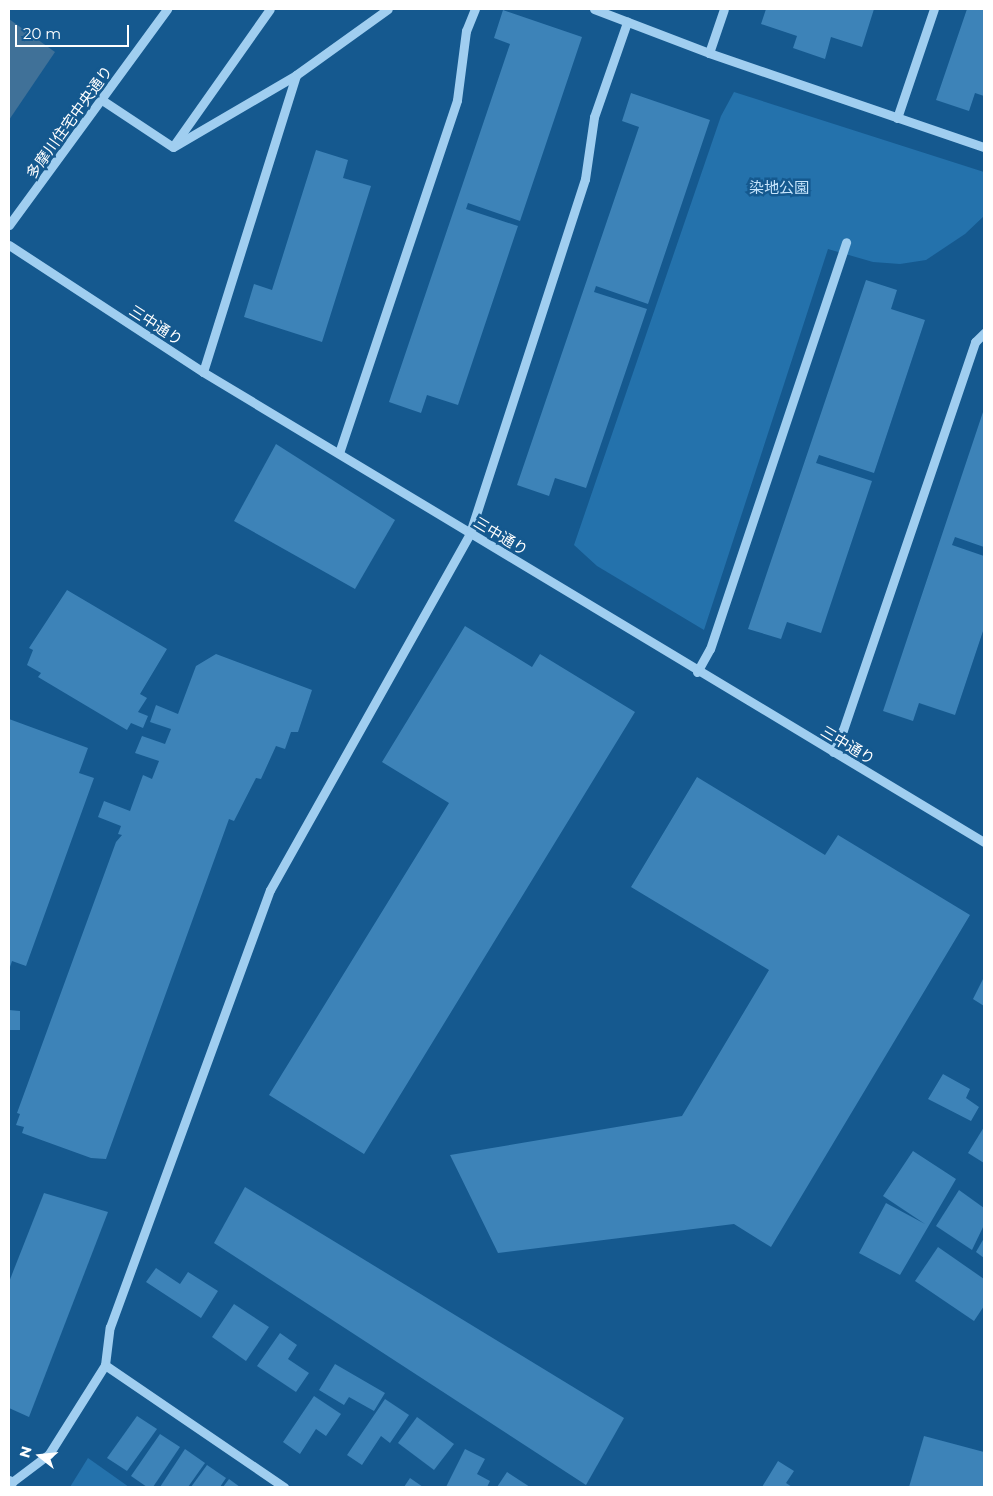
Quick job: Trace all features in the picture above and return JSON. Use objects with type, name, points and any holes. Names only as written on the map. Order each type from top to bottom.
[{"type":"street","name":"多摩川住宅中央通り","points":[[9,226],[167,9]]},
{"type":"street","points":[[173,147],[270,9]]},
{"type":"street","points":[[173,147],[296,75],[388,9]]},
{"type":"street","points":[[339,453],[457,100],[466,31],[475,9]]},
{"type":"street","points":[[594,9],[709,53],[984,147]]},
{"type":"street","points":[[709,53],[724,9]]},
{"type":"street","points":[[897,118],[934,9]]},
{"type":"street","points":[[12,1484],[49,1454],[105,1365],[110,1328],[270,890],[470,533],[585,179],[594,117],[627,22]]},
{"type":"street","points":[[203,372],[296,75]]},
{"type":"street","points":[[102,100],[173,147]]},
{"type":"street","points":[[697,672],[710,649],[846,242]]},
{"type":"street","name":"三中通り","points":[[9,246],[203,372],[697,672],[984,842]]},
{"type":"street","points":[[833,752],[844,730],[975,342],[984,333]]},
{"type":"street","points":[[105,1365],[284,1487]]},
{"type":"green space","name":"染地公園","points":[[734,92],[984,172],[984,216],[965,234],[926,260],[900,264],[873,262],[828,249],[704,630],[597,566],[574,545],[721,116]]},
{"type":"green space","points":[[88,1458],[129,1487],[70,1487]]},
{"type":"shaded area","points":[[9,19],[55,52],[9,120]]},
{"type":"building","points":[[766,9],[874,9],[862,47],[831,37],[825,59],[793,48],[797,36],[761,24]]},
{"type":"building","points":[[967,9],[984,9],[984,96],[975,93],[969,111],[936,100]]},
{"type":"building","points":[[503,10],[582,37],[520,221],[468,203],[466,209],[518,226],[458,405],[427,395],[421,413],[389,402],[510,44],[494,38]]},
{"type":"building","points":[[631,93],[710,120],[648,304],[596,286],[594,292],[647,309],[586,488],[555,478],[549,496],[517,485],[639,127],[622,121]]},
{"type":"building","points":[[316,150],[348,160],[343,178],[371,186],[322,342],[244,317],[254,284],[272,290]]},
{"type":"building","points":[[866,280],[897,290],[891,309],[925,320],[874,473],[819,455],[816,463],[872,481],[821,633],[787,622],[781,639],[748,629]]},
{"type":"building","points":[[984,409],[984,547],[955,537],[952,545],[984,556],[984,628],[955,715],[919,703],[913,721],[883,711]]},
{"type":"building","points":[[276,444],[395,520],[355,589],[234,521]]},
{"type":"building","points":[[67,590],[167,649],[140,694],[147,698],[138,712],[148,716],[143,728],[131,723],[127,730],[38,677],[41,673],[27,665],[33,650],[29,648]]},
{"type":"building","points":[[465,626],[532,667],[540,654],[635,712],[364,1154],[269,1095],[449,803],[382,762]]},
{"type":"building","points":[[216,654],[312,690],[298,732],[291,732],[285,749],[276,746],[261,779],[256,778],[234,821],[229,819],[106,1159],[91,1158],[22,1133],[24,1127],[16,1125],[20,1114],[17,1113],[116,842],[122,835],[118,834],[121,826],[98,817],[104,801],[130,811],[143,775],[152,779],[159,761],[135,753],[142,736],[165,744],[171,729],[150,722],[156,705],[178,714],[196,666]]},
{"type":"building","points":[[9,719],[88,748],[79,773],[94,778],[26,966],[12,961],[9,970]]},
{"type":"building","points":[[697,777],[825,855],[838,835],[970,915],[771,1247],[734,1224],[498,1253],[450,1155],[682,1116],[769,970],[631,887]]},
{"type":"building","points":[[984,977],[984,1006],[973,999]]},
{"type":"building","points":[[9,1010],[20,1011],[20,1030],[9,1030]]},
{"type":"building","points":[[943,1074],[970,1089],[966,1098],[979,1107],[971,1121],[928,1099]]},
{"type":"building","points":[[984,1127],[984,1163],[968,1153]]},
{"type":"building","points":[[913,1151],[956,1179],[900,1275],[859,1253],[886,1203],[925,1224],[883,1196]]},
{"type":"building","points":[[245,1187],[624,1418],[586,1485],[214,1243]]},
{"type":"building","points":[[959,1190],[984,1208],[984,1225],[972,1250],[936,1226]]},
{"type":"building","points":[[44,1193],[108,1212],[29,1417],[9,1408],[9,1282]]},
{"type":"building","points":[[984,1238],[984,1258],[976,1252]]},
{"type":"building","points":[[938,1247],[984,1279],[984,1306],[974,1321],[915,1281]]},
{"type":"building","points":[[156,1268],[180,1284],[188,1272],[218,1291],[201,1318],[146,1282]]},
{"type":"building","points":[[234,1304],[269,1327],[246,1361],[212,1337]]},
{"type":"building","points":[[280,1333],[297,1345],[288,1359],[309,1373],[296,1392],[257,1366]]},
{"type":"building","points":[[335,1364],[385,1393],[374,1411],[349,1397],[344,1405],[319,1390]]},
{"type":"building","points":[[314,1396],[341,1414],[326,1436],[316,1429],[300,1454],[283,1442]]},
{"type":"building","points":[[385,1399],[409,1415],[390,1443],[381,1436],[362,1465],[347,1455]]},
{"type":"building","points":[[137,1416],[157,1429],[127,1471],[107,1458]]},
{"type":"building","points":[[417,1417],[454,1444],[434,1470],[398,1443]]},
{"type":"building","points":[[160,1434],[180,1447],[153,1487],[147,1487],[131,1476]]},
{"type":"building","points":[[924,1436],[984,1452],[984,1487],[909,1487]]},
{"type":"building","points":[[185,1449],[205,1463],[188,1487],[160,1487]]},
{"type":"building","points":[[465,1449],[485,1459],[477,1474],[490,1481],[487,1487],[446,1487]]},
{"type":"building","points":[[778,1461],[794,1471],[786,1483],[792,1487],[762,1487]]},
{"type":"building","points":[[207,1465],[226,1478],[220,1487],[191,1487]]},
{"type":"building","points":[[507,1472],[530,1487],[497,1487]]},
{"type":"building","points":[[410,1478],[423,1487],[404,1487]]},
{"type":"building","points":[[229,1479],[240,1487],[223,1487]]}]
